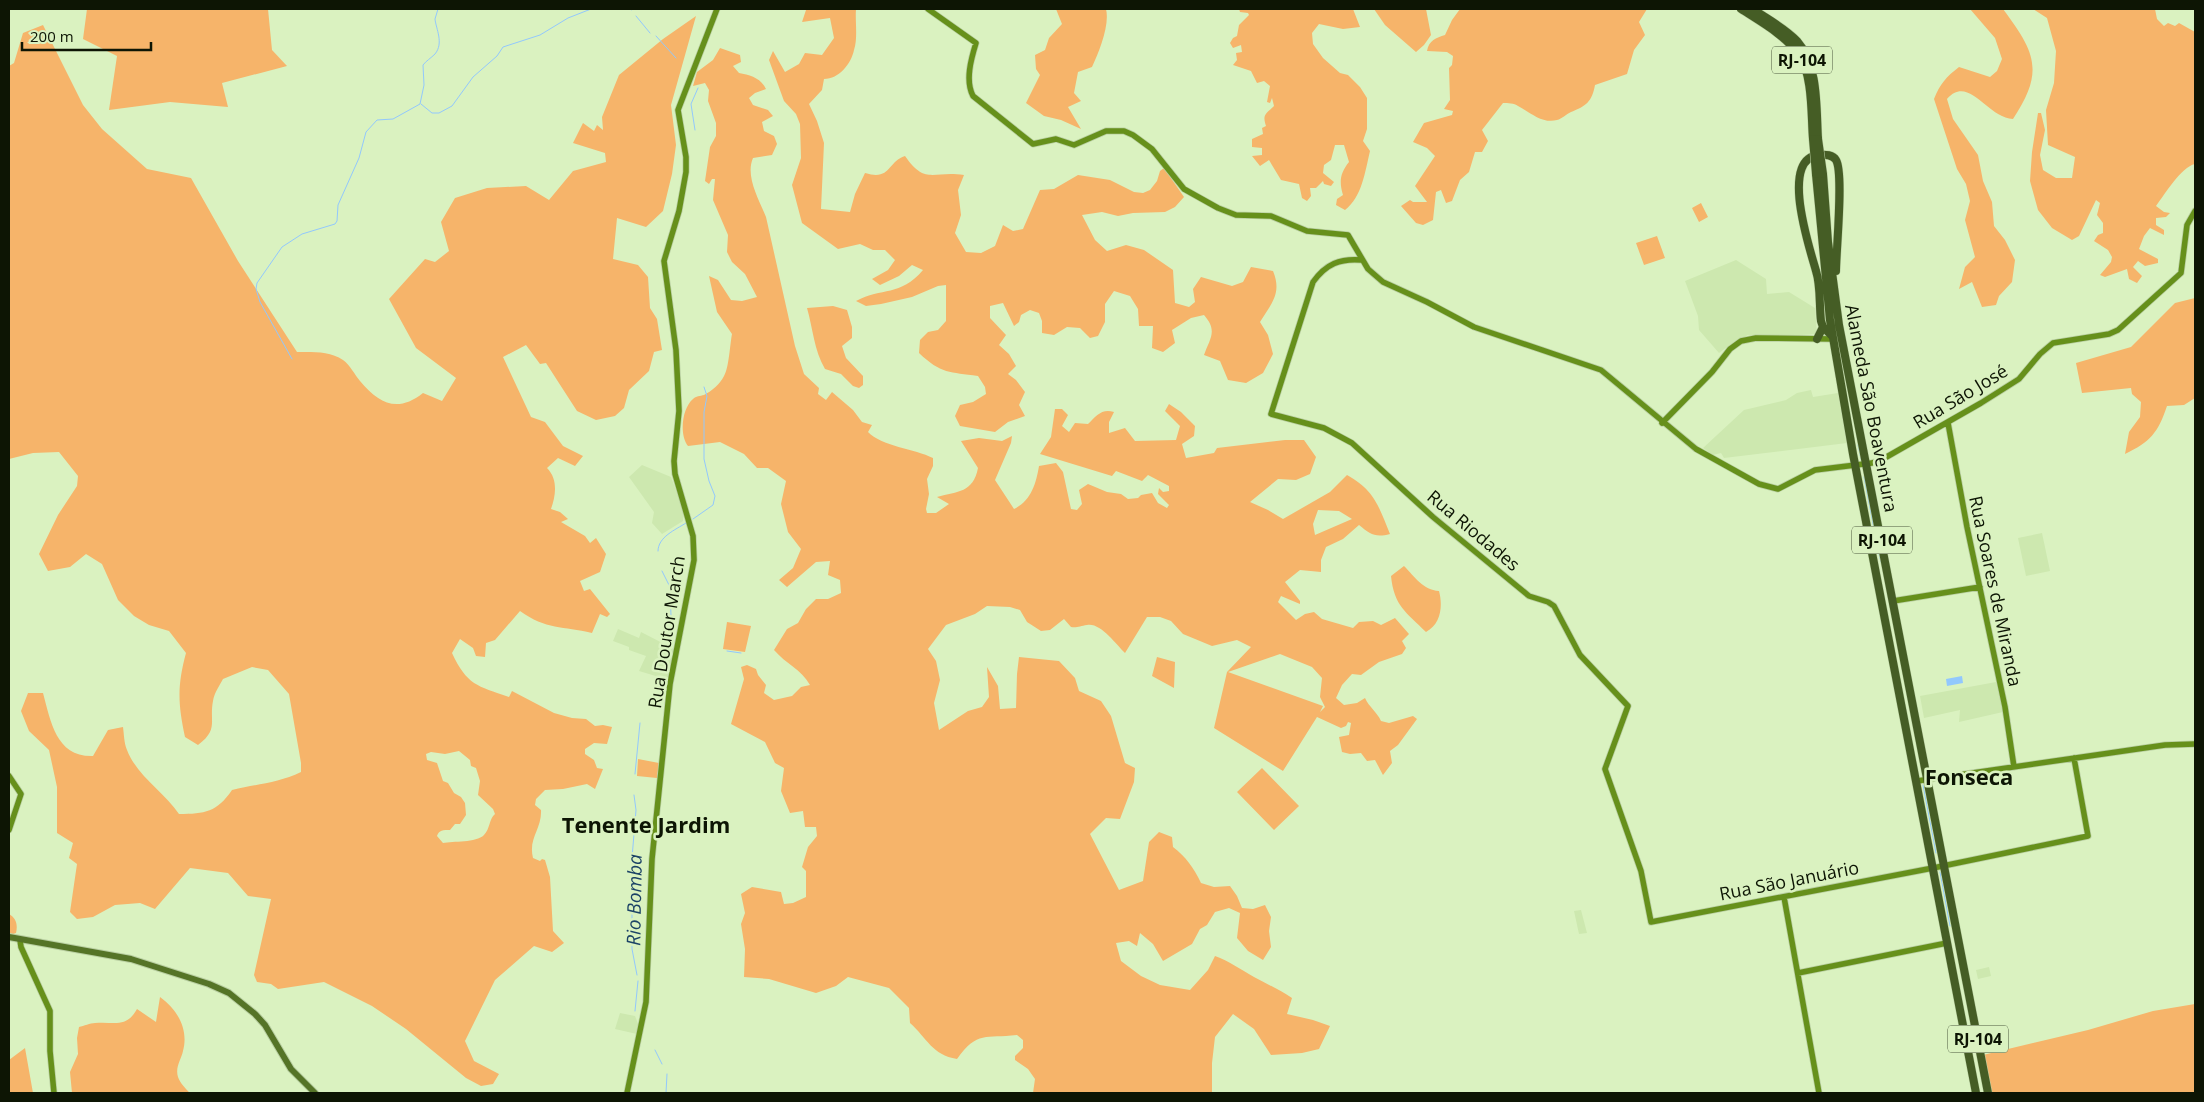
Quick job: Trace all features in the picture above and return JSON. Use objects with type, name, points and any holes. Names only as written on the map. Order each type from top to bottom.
[{"type":"highway","name":"RJ-104","points":[[1741,9],[1782,37],[1800,56],[1808,82],[1816,139],[1831,290]]},
{"type":"highway","name":"RJ-104","points":[[1752,9],[1789,33],[1806,54],[1814,82],[1816,139]]},
{"type":"highway","points":[[1817,339],[1823,327],[1816,271],[1810,256],[1802,214],[1800,176],[1806,160],[1813,156],[1824,154],[1832,157],[1838,166],[1839,200],[1831,290]]},
{"type":"highway","name":"RJ-104","points":[[1820,174],[1824,251],[1831,290]]},
{"type":"highway","points":[[1816,271],[1824,251]]},
{"type":"highway","name":"Alameda São Boaventura","points":[[1831,290],[1833,338],[1855,464],[1976,1093]]},
{"type":"highway","name":"Alameda São Boaventura","points":[[1831,290],[1867,463],[1988,1093]]},
{"type":"highway","points":[[1823,327],[1833,338]]},
{"type":"main road","points":[[9,937],[131,959],[209,984],[229,993],[255,1014],[265,1025],[291,1069],[316,1093]]},
{"type":"street","name":"Rua Doutor March","points":[[628,1093],[646,1002],[652,859],[670,684],[694,560],[693,536],[675,474],[674,461],[679,411],[676,350],[664,261],[679,211],[686,172],[686,158],[678,110],[717,9]]},
{"type":"street","points":[[928,9],[976,43],[969,90],[973,96],[1033,144],[1056,139],[1074,145],[1106,131],[1124,131],[1134,135],[1152,149],[1184,189],[1218,208],[1236,215],[1271,216],[1307,231],[1348,236],[1352,239],[1362,260],[1374,275],[1384,282],[1474,327],[1601,370],[1662,423],[1712,372],[1730,349],[1741,341],[1756,338],[1833,338]]},
{"type":"street","name":"Rua São José","points":[[1662,423],[1696,449],[1759,484],[1773,489],[1778,489],[1815,470],[1883,459],[2019,379],[2040,354],[2053,343],[2109,334],[2129,322],[2181,273],[2187,225],[2195,211]]},
{"type":"street","name":"Rua Riodades","points":[[1362,260],[1336,261],[1323,270],[1313,282],[1271,414],[1324,428],[1352,443],[1433,517],[1529,596],[1548,602],[1559,612],[1580,654],[1628,706],[1605,769],[1640,872],[1651,922]]},
{"type":"street","name":"Rua Soares de Miranda","points":[[1948,422],[2005,707],[2014,767]]},
{"type":"street","points":[[1893,601],[1980,587]]},
{"type":"street","points":[[1916,781],[2164,745],[2195,744]]},
{"type":"street","name":"Rua São Januário","points":[[1651,922],[1945,866],[2088,836],[2074,758]]},
{"type":"street","points":[[9,776],[22,794],[9,830]]},
{"type":"street","points":[[1784,896],[1819,1093]]},
{"type":"street","points":[[20,940],[21,947],[50,1011],[50,1051],[54,1093]]},
{"type":"street","points":[[1798,973],[1948,943]]},
{"type":"shaded area","points":[[87,9],[268,9],[272,50],[287,66],[222,83],[228,107],[170,102],[109,110],[117,56],[83,39]]},
{"type":"shaded area","points":[[803,9],[856,9],[856,40],[850,60],[839,74],[824,79],[822,90],[809,104],[824,143],[821,209],[850,212],[855,194],[865,173],[880,175],[905,156],[912,165],[925,174],[964,175],[958,190],[961,215],[955,233],[966,252],[981,253],[995,246],[1003,225],[1013,231],[1023,229],[1040,190],[1054,189],[1078,175],[1110,180],[1134,192],[1143,193],[1150,190],[1157,181],[1160,171],[1164,168],[1184,197],[1175,207],[1165,212],[1133,213],[1118,216],[1102,212],[1082,215],[1095,240],[1107,251],[1126,245],[1144,250],[1173,270],[1175,303],[1189,307],[1195,302],[1193,289],[1201,277],[1232,286],[1243,282],[1251,267],[1273,271],[1276,279],[1276,292],[1272,303],[1260,322],[1268,335],[1273,354],[1263,373],[1246,383],[1228,380],[1220,361],[1204,355],[1212,335],[1212,330],[1204,315],[1191,318],[1172,330],[1175,343],[1163,352],[1152,348],[1153,326],[1139,326],[1138,309],[1130,296],[1114,291],[1105,304],[1105,322],[1098,336],[1090,338],[1080,328],[1067,327],[1054,335],[1042,333],[1042,321],[1039,313],[1030,310],[1021,315],[1019,322],[1014,326],[1003,303],[990,306],[990,318],[1006,335],[999,345],[1009,354],[1016,366],[1008,374],[1016,380],[1025,392],[1019,405],[1025,416],[1008,422],[995,432],[960,426],[955,416],[960,405],[973,402],[986,394],[985,387],[978,376],[946,371],[934,365],[919,353],[920,340],[928,332],[938,330],[946,321],[946,285],[938,286],[912,297],[866,306],[856,301],[899,288],[915,279],[923,270],[912,265],[899,276],[880,285],[872,279],[888,270],[895,260],[885,250],[873,250],[860,244],[838,249],[802,223],[792,185],[801,158],[800,124],[796,114],[784,101],[769,60],[773,51],[785,72],[799,64],[805,53],[822,55],[834,38],[830,18],[802,22],[806,10]]},
{"type":"shaded area","points":[[1056,9],[1106,9],[1105,30],[1095,61],[1092,67],[1078,72],[1074,93],[1081,101],[1068,107],[1081,129],[1061,120],[1044,116],[1026,103],[1040,75],[1036,69],[1035,55],[1045,50],[1049,38],[1062,24]]},
{"type":"shaded area","points":[[1239,9],[1353,9],[1360,27],[1343,29],[1319,24],[1312,33],[1313,44],[1323,58],[1340,73],[1348,75],[1360,87],[1367,98],[1367,129],[1363,141],[1370,151],[1359,191],[1351,205],[1345,210],[1336,205],[1337,199],[1343,195],[1341,178],[1349,162],[1344,145],[1335,145],[1331,160],[1324,165],[1323,173],[1334,182],[1331,186],[1324,184],[1323,181],[1316,188],[1310,188],[1311,196],[1307,201],[1302,198],[1299,184],[1281,180],[1269,160],[1260,166],[1252,156],[1262,155],[1262,148],[1252,147],[1252,139],[1263,134],[1262,128],[1266,126],[1265,117],[1274,106],[1272,98],[1270,103],[1267,102],[1270,86],[1264,81],[1257,83],[1251,71],[1233,65],[1237,60],[1236,53],[1242,52],[1241,45],[1233,48],[1230,43],[1237,36],[1239,25],[1249,15],[1248,13],[1240,12]]},
{"type":"shaded area","points":[[1374,9],[1426,9],[1431,35],[1416,52],[1385,25]]},
{"type":"shaded area","points":[[1460,9],[1647,9],[1639,22],[1645,35],[1634,50],[1627,74],[1595,85],[1592,96],[1587,103],[1557,120],[1541,119],[1515,104],[1503,103],[1482,130],[1488,141],[1482,152],[1475,152],[1469,172],[1460,180],[1452,201],[1446,203],[1441,190],[1436,192],[1433,220],[1423,225],[1416,223],[1401,206],[1410,200],[1413,202],[1427,202],[1415,186],[1435,156],[1427,148],[1413,142],[1424,123],[1452,115],[1453,111],[1444,109],[1450,100],[1449,68],[1452,65],[1453,56],[1447,52],[1427,51],[1431,42],[1445,35]]},
{"type":"shaded area","points":[[1970,9],[2003,9],[2023,38],[2032,62],[2029,88],[2013,119],[1995,112],[1971,94],[1963,91],[1955,93],[1947,99],[1953,119],[1978,155],[1983,181],[1992,202],[1994,226],[2005,240],[2015,260],[2012,282],[1999,296],[1996,305],[1982,307],[1972,282],[1959,289],[1965,267],[1975,257],[1965,220],[1970,201],[1966,184],[1957,169],[1934,99],[1944,81],[1959,67],[1990,77],[1997,71],[2002,59],[1995,38]]},
{"type":"shaded area","points":[[2033,9],[2155,9],[2157,19],[2164,26],[2168,23],[2175,26],[2179,23],[2195,32],[2195,164],[2179,175],[2156,206],[2164,212],[2170,213],[2166,217],[2156,218],[2156,225],[2164,230],[2164,235],[2150,228],[2144,236],[2139,249],[2158,259],[2158,263],[2145,266],[2138,261],[2133,267],[2142,276],[2137,283],[2129,279],[2127,269],[2105,277],[2100,275],[2111,262],[2112,257],[2108,250],[2094,241],[2098,235],[2103,233],[2103,223],[2097,215],[2100,203],[2096,200],[2079,236],[2072,240],[2052,228],[2038,210],[2030,181],[2038,113],[2041,113],[2045,130],[2040,155],[2043,170],[2056,178],[2072,178],[2075,157],[2048,145],[2046,110],[2054,83],[2056,51],[2047,18]]},
{"type":"shaded area","points":[[696,16],[671,105],[676,145],[672,174],[663,211],[646,227],[617,218],[613,259],[638,265],[648,277],[650,308],[657,319],[662,350],[654,352],[649,371],[629,390],[624,408],[615,416],[596,420],[577,411],[546,363],[540,364],[526,345],[503,357],[531,417],[545,422],[563,446],[583,456],[575,466],[558,458],[547,468],[551,472],[555,487],[551,509],[560,512],[568,519],[561,522],[585,536],[590,543],[596,538],[606,554],[600,572],[580,581],[584,591],[590,589],[610,614],[607,617],[600,614],[592,633],[547,624],[529,617],[520,611],[495,640],[486,643],[485,657],[476,656],[473,648],[460,639],[452,653],[457,664],[468,678],[481,687],[509,697],[512,691],[554,713],[572,718],[586,719],[595,726],[612,727],[607,744],[594,743],[585,749],[585,754],[594,760],[597,768],[603,769],[595,789],[587,784],[563,789],[545,790],[536,799],[535,805],[541,810],[541,817],[532,845],[533,858],[540,861],[542,859],[545,860],[550,877],[553,931],[564,943],[552,952],[534,946],[495,980],[465,1041],[474,1061],[499,1074],[493,1084],[481,1086],[466,1078],[406,1029],[372,1006],[324,982],[278,989],[271,984],[257,982],[254,975],[271,899],[248,896],[228,873],[190,868],[155,909],[140,903],[115,905],[93,917],[77,919],[70,912],[77,864],[69,858],[73,843],[57,833],[57,787],[49,750],[29,731],[21,711],[28,693],[43,693],[57,736],[71,751],[81,755],[93,756],[108,730],[123,727],[125,744],[131,759],[179,814],[210,810],[221,803],[232,790],[292,776],[301,772],[301,763],[289,694],[268,670],[252,667],[223,679],[214,698],[211,730],[198,745],[185,737],[181,715],[180,685],[186,653],[169,631],[149,625],[134,616],[118,600],[102,564],[86,554],[70,567],[48,571],[39,554],[58,515],[77,486],[78,476],[59,452],[33,453],[9,459],[9,66],[14,63],[23,33],[43,25],[83,105],[102,129],[147,169],[191,178],[238,261],[297,352],[321,353],[338,357],[348,365],[374,395],[389,403],[397,404],[405,403],[423,393],[442,401],[456,378],[416,348],[389,299],[425,259],[435,262],[449,251],[441,222],[455,198],[487,188],[526,186],[549,200],[573,171],[606,162],[605,153],[573,143],[583,123],[594,131],[597,125],[603,130],[602,117],[619,75],[663,39]],"holes":[[[459,751],[470,760],[471,766],[476,768],[480,781],[478,795],[493,809],[495,814],[486,833],[480,838],[470,841],[443,843],[437,836],[438,834],[442,831],[450,830],[455,824],[460,824],[466,815],[465,803],[461,797],[454,793],[448,783],[443,781],[437,763],[427,760],[426,754],[431,752],[445,754]]]},
{"type":"shaded area","points":[[720,48],[740,55],[741,62],[733,66],[739,73],[758,80],[766,89],[755,93],[749,98],[753,105],[768,110],[773,116],[762,122],[764,131],[774,136],[777,144],[772,155],[753,158],[751,165],[752,180],[766,217],[795,346],[804,374],[819,388],[818,394],[826,400],[832,392],[853,410],[862,422],[872,425],[868,432],[874,437],[933,458],[933,466],[927,479],[929,494],[927,513],[936,513],[949,504],[937,497],[964,490],[976,476],[978,468],[961,441],[979,438],[1002,441],[1012,436],[1011,443],[995,480],[1014,509],[1029,497],[1039,466],[1056,463],[1063,472],[1071,509],[1077,510],[1082,504],[1079,490],[1088,484],[1107,492],[1121,494],[1128,499],[1152,493],[1158,503],[1167,508],[1169,505],[1158,494],[1159,488],[1163,492],[1169,491],[1169,486],[1148,475],[1142,481],[1116,471],[1112,476],[1040,454],[1051,437],[1055,409],[1062,409],[1068,415],[1062,426],[1069,432],[1075,423],[1088,424],[1103,412],[1110,411],[1114,412],[1109,422],[1109,433],[1125,428],[1135,441],[1176,440],[1180,426],[1165,411],[1169,404],[1181,412],[1195,426],[1194,436],[1182,444],[1186,458],[1214,453],[1217,448],[1285,440],[1304,440],[1316,457],[1310,474],[1296,480],[1278,479],[1250,502],[1283,519],[1330,492],[1347,475],[1364,487],[1375,500],[1390,534],[1380,536],[1373,534],[1359,525],[1343,539],[1326,547],[1321,560],[1321,572],[1300,570],[1285,582],[1300,601],[1300,604],[1281,596],[1278,602],[1296,620],[1305,614],[1314,612],[1322,619],[1353,628],[1359,622],[1373,621],[1381,625],[1395,618],[1409,634],[1402,641],[1406,648],[1402,654],[1379,662],[1361,675],[1352,674],[1342,685],[1336,698],[1344,705],[1357,703],[1365,698],[1381,721],[1389,723],[1413,716],[1417,719],[1398,745],[1390,751],[1392,763],[1383,775],[1375,760],[1367,761],[1361,753],[1350,754],[1342,752],[1339,737],[1349,735],[1351,723],[1348,722],[1346,726],[1341,728],[1317,717],[1283,771],[1214,728],[1227,672],[1251,647],[1237,640],[1212,646],[1183,634],[1171,621],[1160,617],[1147,617],[1125,653],[1108,634],[1092,625],[1071,627],[1064,619],[1050,630],[1041,631],[1027,622],[1020,610],[1010,607],[987,606],[975,614],[946,625],[928,649],[936,661],[940,680],[934,703],[939,730],[968,711],[982,707],[989,697],[987,667],[998,686],[1000,709],[1016,708],[1019,657],[1059,661],[1075,678],[1079,691],[1101,701],[1111,716],[1125,763],[1135,768],[1134,782],[1120,819],[1106,818],[1090,834],[1119,890],[1143,881],[1149,842],[1159,832],[1172,837],[1173,847],[1196,872],[1201,883],[1214,887],[1230,886],[1242,908],[1253,909],[1265,905],[1271,917],[1269,931],[1271,947],[1263,960],[1248,951],[1237,938],[1240,913],[1229,908],[1215,912],[1207,925],[1200,929],[1192,944],[1163,961],[1153,944],[1140,933],[1137,946],[1129,941],[1116,943],[1121,961],[1141,976],[1160,985],[1190,990],[1208,970],[1215,956],[1220,958],[1292,998],[1287,1014],[1330,1026],[1319,1049],[1302,1053],[1271,1055],[1254,1029],[1233,1014],[1215,1037],[1212,1063],[1212,1093],[1033,1093],[1035,1079],[1028,1069],[1015,1060],[1015,1056],[1023,1048],[1023,1040],[1017,1035],[977,1040],[964,1050],[957,1059],[942,1054],[931,1045],[910,1023],[909,1008],[889,988],[848,977],[836,986],[816,993],[769,979],[744,977],[745,949],[741,924],[745,913],[741,894],[752,887],[781,892],[784,904],[793,903],[806,897],[806,871],[802,867],[808,847],[817,836],[816,827],[805,827],[803,811],[790,813],[781,791],[784,768],[775,763],[765,742],[731,724],[744,679],[741,667],[747,665],[756,669],[766,685],[764,693],[774,700],[792,696],[801,687],[810,685],[802,675],[774,650],[787,629],[798,623],[806,609],[816,599],[828,599],[841,593],[840,580],[828,575],[830,561],[816,562],[787,587],[779,580],[793,568],[801,549],[788,532],[781,504],[786,481],[768,468],[757,468],[744,454],[720,442],[688,446],[683,435],[684,415],[689,403],[694,398],[704,395],[718,384],[726,372],[728,362],[732,334],[717,312],[709,276],[718,280],[731,300],[742,301],[757,297],[745,274],[732,262],[727,252],[728,235],[713,200],[715,179],[712,179],[709,184],[705,181],[710,147],[716,136],[716,123],[708,101],[709,90],[705,83],[693,86],[697,72],[713,60]],"holes":[[[1318,510],[1339,511],[1352,519],[1315,535],[1313,524]],[[1280,654],[1312,667],[1322,678],[1320,697],[1325,707],[1320,712],[1323,706],[1228,672]]]},
{"type":"shaded area","points":[[1701,203],[1708,217],[1699,222],[1692,208]]},
{"type":"shaded area","points":[[1657,236],[1665,258],[1644,265],[1636,243]]},
{"type":"shaded area","points":[[1736,260],[1766,279],[1767,294],[1789,292],[1815,308],[1817,334],[1770,337],[1767,335],[1748,335],[1719,353],[1699,330],[1698,316],[1685,281]]},
{"type":"shaded area","points":[[2195,298],[2195,398],[2184,405],[2167,406],[2152,436],[2125,454],[2129,432],[2140,417],[2141,402],[2132,394],[2131,388],[2082,393],[2076,363],[2131,347],[2175,303]]},
{"type":"shaded area","points":[[833,306],[847,310],[852,327],[852,338],[842,346],[846,358],[863,376],[863,385],[859,388],[853,386],[841,374],[825,369],[818,354],[807,308]]},
{"type":"shaded area","points":[[1811,390],[1813,397],[1838,393],[1847,443],[1724,458],[1721,453],[1713,455],[1703,448],[1744,410],[1786,400],[1797,393]]},
{"type":"shaded area","points":[[642,465],[671,477],[684,512],[683,521],[662,534],[652,523],[654,512],[629,477]]},
{"type":"shaded area","points":[[2042,533],[2050,571],[2026,576],[2018,538]]},
{"type":"shaded area","points":[[1404,566],[1424,586],[1439,591],[1440,614],[1435,624],[1426,632],[1402,608],[1395,595],[1391,576]]},
{"type":"shaded area","points":[[727,622],[751,626],[745,652],[723,649]]},
{"type":"shaded area","points":[[618,629],[639,638],[641,632],[676,650],[669,680],[639,671],[646,656],[629,650],[629,647],[613,641]]},
{"type":"shaded area","points":[[1157,657],[1175,662],[1174,688],[1152,676]]},
{"type":"shaded area","points":[[1996,682],[2003,712],[1959,722],[1960,710],[1924,718],[1920,696]]},
{"type":"shaded area","points":[[638,759],[659,763],[657,778],[637,776]]},
{"type":"shaded area","points":[[1262,768],[1299,806],[1274,830],[1237,792]]},
{"type":"shaded area","points":[[1581,910],[1587,933],[1579,934],[1574,911]]},
{"type":"shaded area","points":[[9,914],[15,919],[17,924],[16,933],[13,934],[9,933]]},
{"type":"shaded area","points":[[1989,967],[1991,976],[1978,979],[1976,970]]},
{"type":"shaded area","points":[[160,997],[172,1007],[183,1027],[184,1043],[177,1073],[183,1086],[190,1093],[72,1093],[70,1072],[78,1054],[77,1038],[79,1027],[93,1023],[124,1022],[137,1009],[156,1022]]},
{"type":"shaded area","points":[[2195,1004],[2195,1093],[1991,1093],[1983,1055],[2088,1030],[2153,1011]]},
{"type":"shaded area","points":[[620,1013],[635,1016],[639,1026],[637,1034],[615,1029]]},
{"type":"shaded area","points":[[25,1048],[33,1093],[9,1093],[9,1060]]},
{"type":"water","points":[[1962,676],[1963,683],[1947,686],[1946,679]]},
{"type":"waterway","points":[[292,359],[260,302],[256,289],[257,283],[282,247],[302,234],[335,224],[337,221],[338,205],[359,158],[366,132],[377,120],[393,119],[420,104],[424,85],[423,65],[435,54],[439,45],[435,19],[438,9]]},
{"type":"waterway","points":[[421,104],[432,113],[439,113],[452,106],[473,77],[497,56],[503,47],[540,35],[568,18],[591,9]]},
{"type":"waterway","name":"Rio Bomba","points":[[636,16],[650,33]]},
{"type":"waterway","name":"Rio Bomba","points":[[656,36],[676,58]]},
{"type":"waterway","name":"Rio Bomba","points":[[695,130],[691,104],[698,88]]},
{"type":"waterway","name":"Rio Bomba","points":[[693,519],[713,505],[715,496],[704,459],[704,412],[707,396],[704,387]]},
{"type":"waterway","points":[[1858,445],[1861,459]]},
{"type":"waterway","points":[[1864,477],[1876,539]]},
{"type":"waterway","name":"Rio Bomba","points":[[658,551],[664,538],[686,523]]},
{"type":"waterway","points":[[1878,550],[1881,562]]},
{"type":"waterway","name":"Rio Bomba","points":[[662,571],[670,587],[671,616]]},
{"type":"waterway","points":[[727,651],[741,653]]},
{"type":"waterway","name":"Rio Bomba","points":[[635,774],[640,723]]},
{"type":"waterway","points":[[1923,785],[1936,853]]},
{"type":"waterway","name":"Rio Bomba","points":[[634,795],[636,810],[632,858],[632,949],[637,975]]},
{"type":"waterway","points":[[1940,872],[1950,926]]},
{"type":"waterway","name":"Rio Bomba","points":[[635,1011],[638,981]]},
{"type":"waterway","name":"Rio Bomba","points":[[655,1050],[662,1064]]},
{"type":"waterway","name":"Rio Bomba","points":[[666,1093],[667,1074]]},
{"type":"district","name":"Fonseca","points":[[1969,776]]},
{"type":"district","name":"Tenente Jardim","points":[[646,824]]}]
